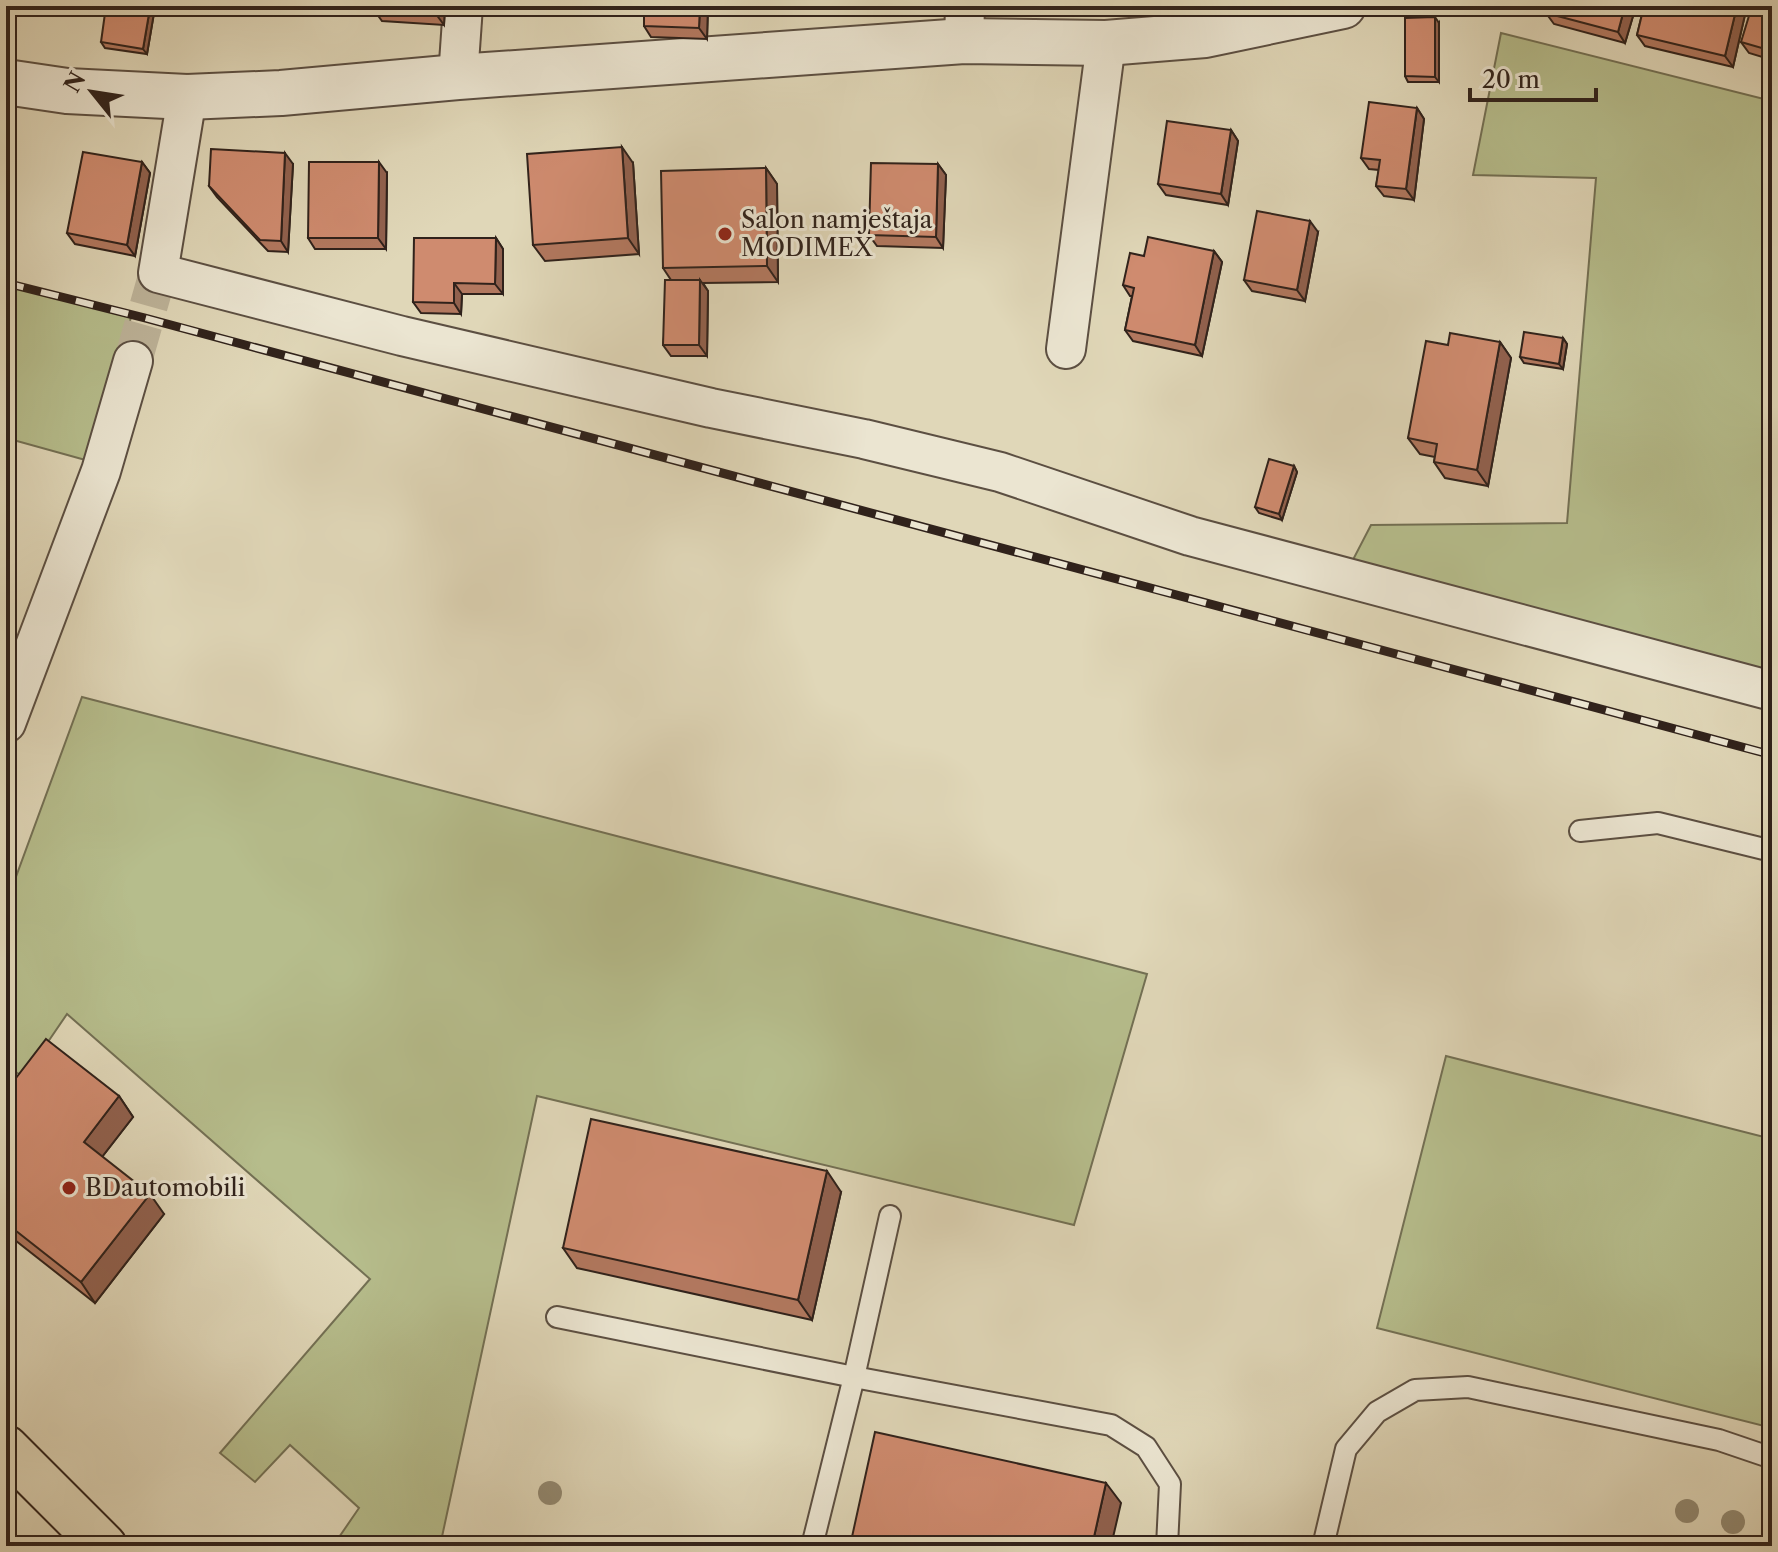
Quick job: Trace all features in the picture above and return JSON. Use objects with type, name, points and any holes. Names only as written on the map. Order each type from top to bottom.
[{"type":"main road","points":[[6,1448],[104,1546]]},
{"type":"street","points":[[458,77],[463,6]]},
{"type":"street","points":[[6,82],[67,91],[187,97],[281,93],[965,24],[1106,43],[1205,35],[1338,7]]},
{"type":"street","points":[[1066,349],[1106,43]]},
{"type":"street","points":[[187,97],[158,273],[402,336],[1000,472],[1190,536],[1772,691]]},
{"type":"street","points":[[6,723],[101,471],[133,361]]},
{"type":"lane","points":[[1580,831],[1658,823],[1772,851]]},
{"type":"lane","points":[[812,1546],[890,1216]]},
{"type":"lane","points":[[557,1317],[1111,1425],[1146,1447],[1170,1484],[1167,1546]]},
{"type":"lane","points":[[1323,1546],[1346,1449],[1377,1412],[1415,1390],[1468,1387],[1719,1440],[1772,1458]]},
{"type":"green space","points":[[1501,33],[1772,101],[1772,691],[1344,577],[1371,525],[1567,523],[1596,178],[1473,175]]},
{"type":"green space","points":[[6,286],[132,314],[89,461],[6,438]]},
{"type":"green space","points":[[82,697],[1147,974],[1074,1225],[537,1096],[440,1546],[333,1546],[359,1508],[290,1445],[255,1482],[220,1453],[370,1279],[67,1014],[24,1077],[6,1066],[6,904]]},
{"type":"green space","points":[[1446,1056],[1772,1139],[1772,1428],[1377,1328]]},
{"type":"building","points":[[106,6],[150,8],[143,49],[101,42]]},
{"type":"building","points":[[375,6],[437,6],[436,14],[374,10]]},
{"type":"building","points":[[644,6],[700,6],[699,28],[644,26]]},
{"type":"building","points":[[1548,6],[1625,6],[1618,32],[1546,13]]},
{"type":"building","points":[[1644,6],[1737,6],[1725,56],[1637,35]]},
{"type":"building","points":[[1752,6],[1772,6],[1772,51],[1741,42]]},
{"type":"building","points":[[1435,17],[1435,77],[1405,76],[1405,18]]},
{"type":"building","points":[[1369,102],[1417,108],[1406,189],[1376,186],[1380,160],[1361,158]]},
{"type":"building","points":[[1167,121],[1231,130],[1221,194],[1158,184]]},
{"type":"building","points":[[622,147],[628,238],[533,245],[527,154]]},
{"type":"building","points":[[211,149],[285,153],[281,241],[260,240],[209,186]]},
{"type":"building","points":[[83,152],[142,162],[127,245],[67,233]]},
{"type":"building","points":[[309,162],[379,162],[378,238],[308,238]]},
{"type":"building","points":[[871,163],[938,164],[936,237],[869,235]]},
{"type":"building","name":"Salon namještaja MODIMEX","points":[[766,168],[767,266],[663,268],[661,171]]},
{"type":"building","points":[[1257,211],[1310,221],[1297,290],[1244,280]]},
{"type":"building","points":[[1148,237],[1214,251],[1195,345],[1125,330],[1134,288],[1123,285],[1130,253],[1144,256]]},
{"type":"building","points":[[414,238],[496,238],[495,284],[454,283],[454,303],[413,302]]},
{"type":"building","points":[[665,280],[700,280],[699,345],[663,345]]},
{"type":"building","points":[[1524,332],[1563,338],[1559,364],[1520,357]]},
{"type":"building","points":[[1450,333],[1500,342],[1477,470],[1434,462],[1437,444],[1408,438],[1426,341],[1448,345]]},
{"type":"building","points":[[1269,459],[1294,466],[1279,514],[1255,507]]},
{"type":"building","name":"BDautomobili","points":[[46,1039],[119,1096],[84,1142],[150,1194],[81,1282],[6,1223],[6,1091]]},
{"type":"building","points":[[591,1119],[827,1171],[798,1300],[563,1248]]},
{"type":"building","points":[[875,1432],[1106,1483],[1092,1546],[850,1546]]},
{"type":"tunnel","points":[[133,361],[158,273]]},
{"type":"railway","points":[[6,283],[1772,755]]},
{"type":"place","name":"Salon namještaja MODIMEX","points":[[725,234]]},
{"type":"place","name":"BDautomobili","points":[[69,1188]]}]
